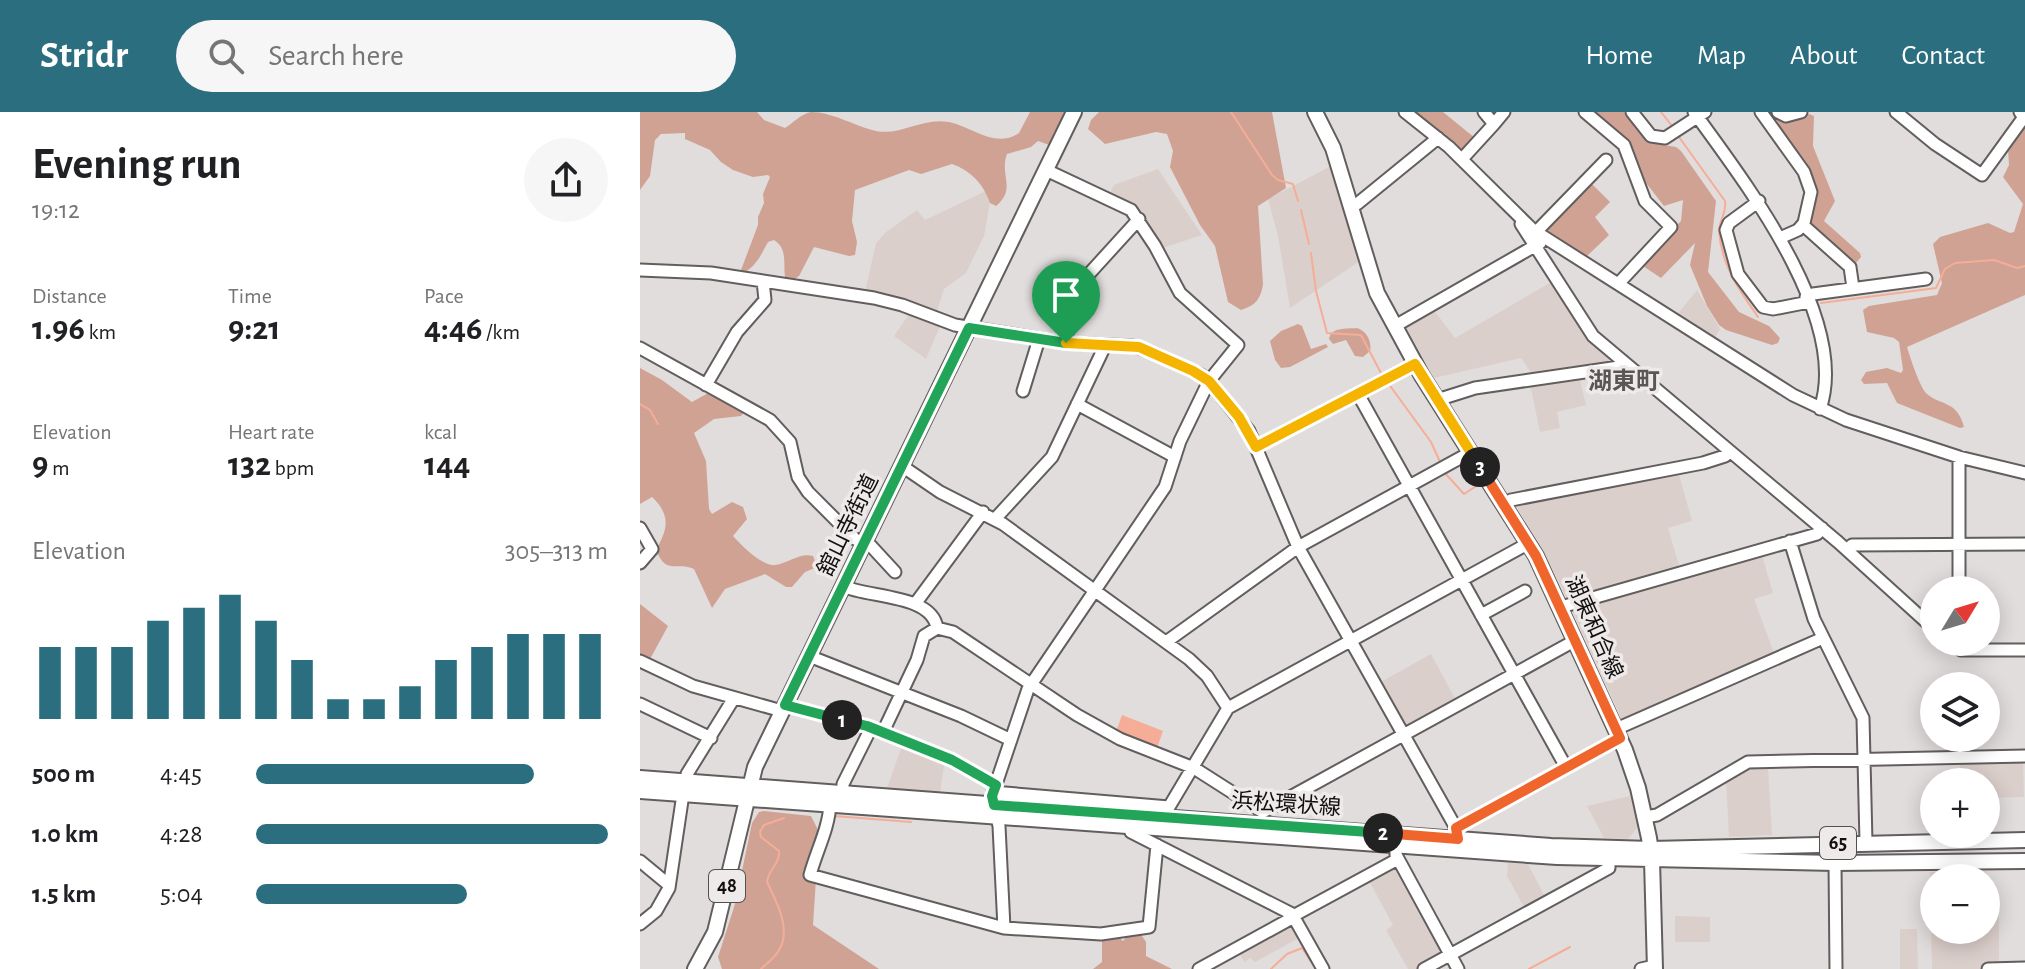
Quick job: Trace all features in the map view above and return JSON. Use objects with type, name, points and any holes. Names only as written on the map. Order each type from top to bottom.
[{"type":"main road","name":"舘山寺街道","points":[[695,969],[715,932],[755,767],[1074,112]]},
{"type":"main road","name":"湖東和合線","points":[[1315,112],[1333,148],[1372,282],[1415,364],[1529,543],[1618,733],[1634,775],[1652,854],[1650,968]]},
{"type":"main road","name":"浜松環状線","points":[[640,778],[685,788]]},
{"type":"main road","name":"浜松環状線","points":[[640,791],[685,788],[843,793],[890,803]]},
{"type":"main road","name":"浜松環状線","points":[[748,792],[830,804],[995,800],[1132,815],[1397,852],[1609,859],[1866,842],[2025,840]]},
{"type":"main road","name":"浜松環状線","points":[[1132,815],[1457,834],[1652,854],[1835,863],[2025,861]]},
{"type":"street","points":[[1405,112],[1462,159],[1514,214],[1536,232],[1785,390],[1820,409],[1959,457],[2025,473]]},
{"type":"street","points":[[1484,112],[1494,124]]},
{"type":"street","points":[[1462,159],[1504,112]]},
{"type":"street","points":[[1585,112],[1624,145],[1645,201],[1671,227],[1618,284]]},
{"type":"street","points":[[1632,112],[1646,131],[1658,138],[1672,136],[1699,114],[1759,201],[1780,238],[1818,324],[1824,351],[1820,409]]},
{"type":"street","points":[[1761,112],[1804,172],[1811,192],[1803,225],[1780,238]]},
{"type":"street","points":[[1778,112],[1786,116],[1801,112]]},
{"type":"street","points":[[1896,112],[1935,144],[1982,175],[2024,117],[2020,112]]},
{"type":"street","points":[[1350,206],[1357,204],[1438,138]]},
{"type":"street","points":[[1536,232],[1606,160]]},
{"type":"street","points":[[1004,928],[995,800],[1011,740],[1031,684],[1165,487],[1182,436],[1209,381],[1238,345],[1180,293],[1139,219],[1121,203],[1046,170]]},
{"type":"street","points":[[1759,201],[1729,223],[1726,230],[1738,274],[1763,307],[1773,309],[1853,288],[1926,279]]},
{"type":"street","points":[[1514,214],[1590,332],[1822,528],[1920,616]]},
{"type":"street","points":[[1066,343],[1071,307],[1078,286],[1139,219]]},
{"type":"street","points":[[1803,225],[1850,267],[1853,288]]},
{"type":"street","points":[[1395,326],[1547,239]]},
{"type":"street","points":[[640,270],[711,273],[763,281],[884,300],[969,328],[1066,343],[1145,349],[1209,381],[1239,417],[1256,447],[1298,547],[1457,834],[1618,733],[1823,638]]},
{"type":"street","points":[[706,385],[737,332],[765,300],[763,281]]},
{"type":"street","points":[[1023,391],[1039,339]]},
{"type":"street","points":[[995,519],[1047,463],[1103,345]]},
{"type":"street","points":[[640,348],[770,420],[790,442],[803,485],[855,539],[871,546],[895,572]]},
{"type":"street","points":[[1437,400],[1475,388],[1619,367],[1623,361]]},
{"type":"street","points":[[1256,447],[1415,364]]},
{"type":"street","points":[[1358,394],[1566,767]]},
{"type":"street","points":[[1077,404],[1175,457]]},
{"type":"street","points":[[1504,505],[1511,500],[1703,463],[1725,456],[1729,451]]},
{"type":"street","points":[[1166,642],[1298,547],[1471,452]]},
{"type":"street","points":[[1959,457],[1959,576]]},
{"type":"street","points":[[902,466],[940,492],[995,519],[1166,642],[1207,676],[1228,708]]},
{"type":"street","points":[[915,604],[983,512]]},
{"type":"street","points":[[640,528],[652,549],[640,563]]},
{"type":"street","points":[[1561,607],[1817,534],[1822,528]]},
{"type":"street","points":[[1790,541],[1814,619],[1863,718],[1866,842]]},
{"type":"street","points":[[1323,969],[1293,917],[1131,832],[1132,815],[1169,807],[1228,708],[1529,543]]},
{"type":"street","points":[[1847,550],[1852,545],[2025,544]]},
{"type":"street","points":[[843,586],[915,604],[932,615],[937,628]]},
{"type":"street","points":[[1481,615],[1525,591]]},
{"type":"street","points":[[843,793],[843,784],[902,692],[924,636],[937,628],[953,632],[1077,715],[1120,739],[1194,768],[1263,812],[1576,640]]},
{"type":"street","points":[[2000,648],[2025,650]]},
{"type":"street","points":[[809,656],[902,692],[1011,740]]},
{"type":"street","points":[[640,661],[693,686],[734,698],[877,730],[957,762],[995,800]]},
{"type":"street","points":[[640,924],[656,911],[669,885],[687,774],[734,698]]},
{"type":"street","points":[[640,704],[711,738]]},
{"type":"street","points":[[1645,817],[1657,815],[1748,762],[2025,756]]},
{"type":"street","points":[[830,804],[829,819],[810,875],[1004,928],[1101,934],[1149,927],[1157,845]]},
{"type":"street","points":[[1199,969],[1293,917],[1397,852],[1458,969]]},
{"type":"street","points":[[1424,969],[1609,868],[1609,859]]},
{"type":"street","points":[[640,861],[669,885]]},
{"type":"street","points":[[1835,863],[1836,969]]},
{"type":"street","points":[[1988,969],[2025,968]]},
{"type":"shaded area","points":[[640,112],[757,112],[764,120],[785,128],[811,112],[885,132],[939,121],[1001,139],[1019,133],[1030,112],[1069,112],[1052,146],[1038,141],[1031,147],[1007,154],[1007,187],[996,206],[990,203],[976,179],[952,164],[921,174],[909,170],[855,190],[852,221],[857,242],[855,255],[814,247],[799,276],[793,280],[785,277],[783,252],[774,240],[768,242],[753,266],[745,272],[741,270],[758,225],[768,175],[753,177],[733,170],[710,150],[685,139],[685,133],[661,134],[655,140],[650,176],[640,190]]},
{"type":"shaded area","points":[[1099,112],[1272,112],[1286,188],[1258,206],[1263,284],[1254,304],[1241,310],[1228,302],[1215,246],[1200,225],[1170,167],[1173,151],[1167,134],[1156,132],[1105,144],[1088,129]]},
{"type":"shaded area","points":[[1412,112],[1443,112],[1475,138],[1463,153]]},
{"type":"shaded area","points":[[1591,112],[1624,112],[1647,142],[1676,147],[1681,151],[1716,201],[1708,272],[1739,312],[1769,326],[1780,338],[1778,343],[1772,345],[1719,325],[1707,306],[1690,265],[1695,243],[1661,278],[1640,264],[1681,221],[1683,200],[1664,206]]},
{"type":"shaded area","points":[[1766,112],[1785,119],[1809,114],[1814,116],[1813,146],[1835,201],[1824,221],[1860,253],[1861,257],[1856,263],[1811,226],[1815,192]]},
{"type":"shaded area","points":[[2025,124],[2025,295],[1907,347],[1924,391],[1957,412],[1964,427],[1960,428],[1897,403],[1887,383],[1864,384],[1861,380],[1866,372],[1887,368],[1901,373],[1903,370],[1899,342],[1867,332],[1863,310],[1869,306],[1937,295],[1942,283],[1933,244],[1940,237],[1988,223],[2014,232],[2023,204],[2003,177],[2009,165],[2008,149]]},
{"type":"shaded area","points":[[1333,165],[1360,261],[1290,308],[1278,236],[1268,199]]},
{"type":"shaded area","points":[[1158,169],[1202,235],[1160,249],[1109,195],[1114,185]]},
{"type":"shaded area","points":[[1589,181],[1610,202],[1595,217],[1609,235],[1585,258],[1540,230]]},
{"type":"shaded area","points":[[986,191],[990,203],[984,236],[966,273],[944,289],[936,314],[865,292],[876,243],[886,232],[917,210],[925,220]]},
{"type":"shaded area","points":[[1553,281],[1616,361],[1615,364],[1534,377],[1521,358],[1434,378],[1405,325],[1433,309],[1455,338]]},
{"type":"shaded area","points":[[1697,290],[1720,329],[1713,340],[1676,316]]},
{"type":"shaded area","points":[[910,313],[941,324],[926,359],[894,336]]},
{"type":"shaded area","points":[[1298,324],[1302,326],[1311,349],[1326,344],[1328,347],[1290,367],[1281,368],[1275,360],[1270,341],[1281,331]]},
{"type":"shaded area","points":[[1357,328],[1366,334],[1370,344],[1370,351],[1363,357],[1355,356],[1346,340],[1333,344],[1329,339],[1333,332]]},
{"type":"shaded area","points":[[640,368],[692,402],[710,392],[745,411],[741,416],[714,419],[694,433],[706,461],[709,509],[712,514],[732,502],[743,507],[747,519],[733,536],[764,563],[775,565],[804,555],[813,556],[815,568],[805,572],[792,587],[786,587],[765,574],[725,589],[712,608],[694,569],[668,565],[660,558],[656,550],[665,529],[665,516],[652,497],[640,504]]},
{"type":"shaded area","points":[[1579,377],[1586,405],[1557,412],[1560,428],[1540,432],[1530,384]]},
{"type":"shaded area","points":[[1678,471],[1692,521],[1668,528],[1680,569],[1568,601],[1544,551],[1514,503]]},
{"type":"shaded area","points":[[1761,552],[1773,593],[1754,599],[1775,656],[1623,722],[1570,606]]},
{"type":"shaded area","points":[[640,604],[668,626],[649,661],[640,656]]},
{"type":"shaded area","points":[[1431,654],[1457,702],[1405,728],[1379,683]]},
{"type":"shaded area","points":[[1122,715],[1163,731],[1157,748],[1116,732]]},
{"type":"shaded area","points":[[903,743],[945,760],[940,792],[887,788]]},
{"type":"shaded area","points":[[2023,760],[2024,797],[2000,798],[2000,768],[1960,768],[1960,761]]},
{"type":"shaded area","points":[[1749,766],[1768,766],[1772,835],[1729,837],[1726,779]]},
{"type":"shaded area","points":[[1630,796],[1638,827],[1628,839],[1604,838],[1587,806]]},
{"type":"shaded area","points":[[759,812],[811,816],[819,832],[813,925],[879,969],[722,969],[718,957],[735,904],[752,823]]},
{"type":"shaded area","points":[[1508,863],[1528,864],[1546,899],[1529,908],[1524,907],[1507,876]]},
{"type":"shaded area","points":[[1392,866],[1400,868],[1444,955],[1418,969],[1408,969],[1386,930],[1393,925],[1368,879]]},
{"type":"shaded area","points":[[1675,916],[1710,917],[1710,942],[1675,942]]},
{"type":"shaded area","points":[[1292,920],[1301,937],[1255,962],[1250,958],[1244,962],[1238,950]]},
{"type":"shaded area","points":[[1900,929],[1917,929],[1918,969],[1900,969]]},
{"type":"shaded area","points":[[1140,933],[1146,942],[1146,956],[1172,969],[1093,969],[1102,962],[1102,938],[1116,935],[1123,941],[1128,935]]},
{"type":"shaded area","points":[[1931,944],[1999,944],[1999,965],[1978,969],[1932,969]]},
{"type":"waterway","points":[[1231,112],[1272,175],[1293,184],[1298,201]]},
{"type":"waterway","points":[[1661,112],[1672,126]]},
{"type":"waterway","points":[[1679,137],[1725,201],[1719,231],[1723,255],[1732,277],[1758,317]]},
{"type":"waterway","points":[[1301,210],[1309,244]]},
{"type":"waterway","points":[[1311,253],[1316,291],[1327,333],[1361,335],[1382,375]]},
{"type":"waterway","points":[[1821,303],[1936,288],[1945,269],[1955,263],[1994,260],[2017,268],[2025,266]]},
{"type":"waterway","points":[[1388,383],[1431,442],[1441,464]]},
{"type":"waterway","points":[[640,404],[650,410],[658,424]]},
{"type":"waterway","points":[[1444,472],[1464,494],[1481,483]]},
{"type":"waterway","points":[[834,816],[911,822]]},
{"type":"waterway","points":[[761,969],[777,953],[784,933],[781,915],[767,882],[779,851],[761,837],[760,832],[764,825],[784,818]]},
{"type":"waterway","points":[[1529,969],[1570,947]]},
{"type":"waterway","points":[[1271,969],[1287,954],[1302,948],[1316,969]]},
{"type":"district","name":"湖東町","points":[[1624,382]]},
{"type":"route","points":[[969,328],[1066,343],[1139,347],[1201,375],[1239,417],[1256,447],[1415,364],[1536,556],[1620,738],[1456,828],[1458,839],[994,805],[992,796],[996,785],[957,762],[862,724],[785,705],[969,328]]}]
